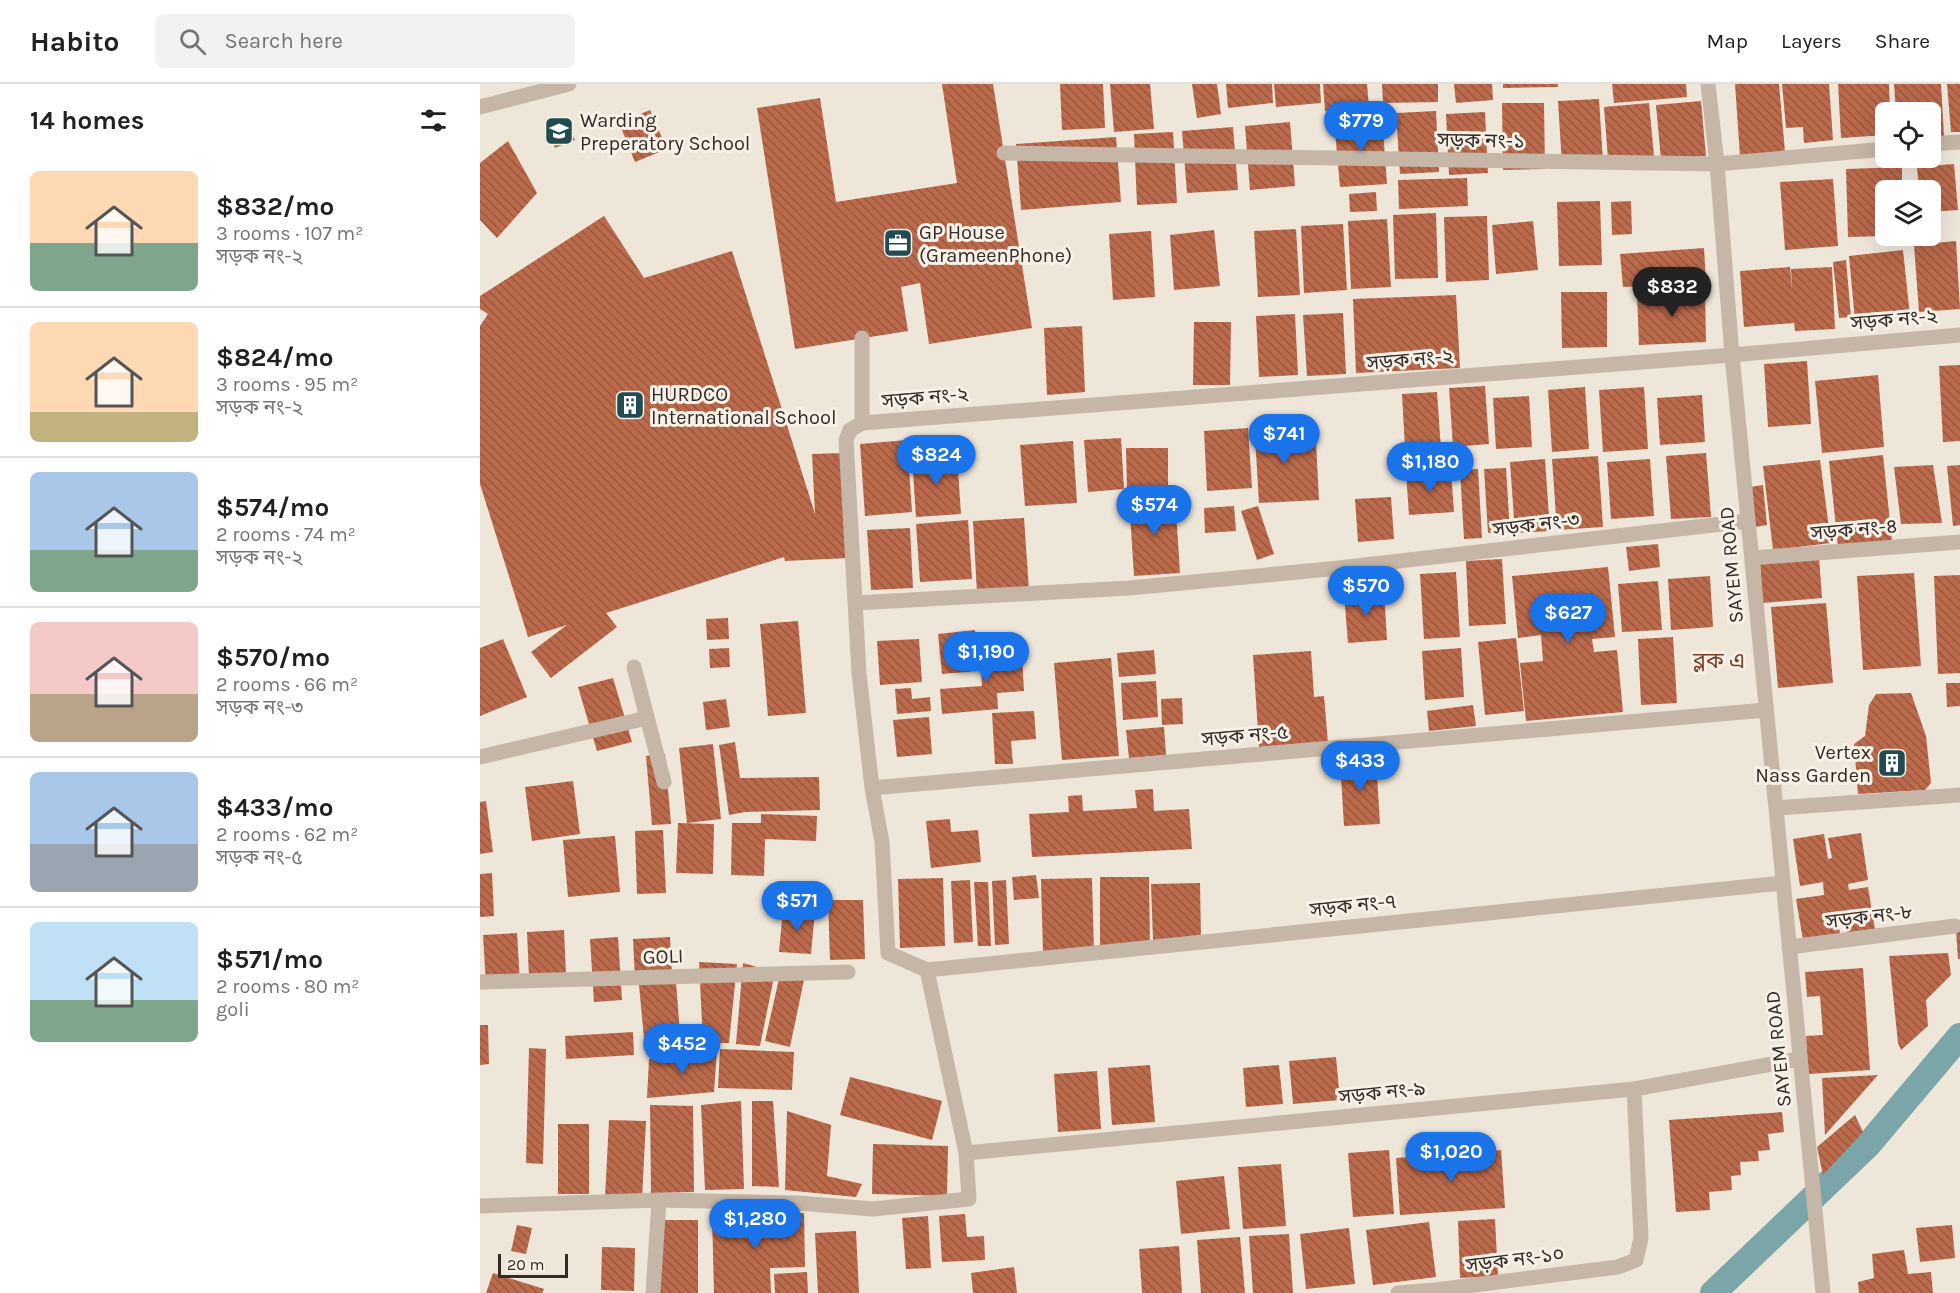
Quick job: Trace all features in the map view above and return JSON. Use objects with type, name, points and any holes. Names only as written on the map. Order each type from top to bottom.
[{"type":"street","points":[[480,107],[569,84]]},
{"type":"street","name":"SAYEM ROAD","points":[[1708,84],[1823,1293]]},
{"type":"street","points":[[1941,143],[1960,142]]},
{"type":"street","name":"সড়ক নং-১","points":[[1004,153],[1717,164],[1875,149]]},
{"type":"street","name":"সড়ক নং-২","points":[[862,423],[1960,335]]},
{"type":"street","points":[[480,1206],[659,1200],[798,1203],[873,1209],[969,1198],[966,1153],[927,970],[888,953],[882,842],[872,788],[860,673],[846,440],[850,430],[862,423],[862,338]]},
{"type":"street","name":"সড়ক নং-৩","points":[[855,603],[1129,588],[1329,569],[1748,521]]},
{"type":"street","name":"সড়ক নং-৪","points":[[1752,558],[1960,542]]},
{"type":"street","points":[[634,667],[664,782]]},
{"type":"street","name":"সড়ক নং-৫","points":[[872,788],[1766,710]]},
{"type":"street","points":[[480,757],[646,713]]},
{"type":"street","points":[[1776,808],[1960,795]]},
{"type":"street","name":"সড়ক নং-৭","points":[[927,970],[1783,883]]},
{"type":"street","name":"সড়ক নং-৮","points":[[1789,947],[1955,926]]},
{"type":"street","name":"GOLI","points":[[480,982],[848,972]]},
{"type":"street","name":"সড়ক নং-৯","points":[[966,1153],[1634,1089],[1800,1059]]},
{"type":"street","name":"সড়ক নং-১০","points":[[1398,1293],[1435,1292],[1618,1267],[1636,1260],[1641,1238],[1634,1089]]},
{"type":"street","points":[[653,1293],[659,1200]]},
{"type":"building","name":"GP House (GrameenPhone)","points":[[942,84],[993,84],[1032,328],[929,344],[920,283],[901,287],[908,331],[795,349],[757,108],[820,98],[836,202],[957,183]]},
{"type":"building","points":[[1060,84],[1103,84],[1105,128],[1062,130]]},
{"type":"building","points":[[1110,84],[1150,84],[1154,129],[1114,132]]},
{"type":"building","points":[[1192,84],[1217,84],[1221,114],[1197,118]]},
{"type":"building","points":[[1226,84],[1272,84],[1273,103],[1228,108]]},
{"type":"building","points":[[1274,84],[1320,84],[1321,103],[1276,107]]},
{"type":"building","points":[[1323,84],[1367,84],[1369,107],[1325,111]]},
{"type":"building","points":[[1382,84],[1438,84],[1438,102],[1383,103]]},
{"type":"building","points":[[1454,84],[1492,84],[1493,100],[1456,103]]},
{"type":"building","points":[[1503,84],[1558,84],[1558,87],[1503,88]]},
{"type":"building","points":[[1612,84],[1686,84],[1687,97],[1614,103]]},
{"type":"building","points":[[1735,84],[1779,84],[1785,152],[1740,156]]},
{"type":"building","points":[[1782,84],[1829,84],[1833,140],[1804,143],[1803,127],[1786,128]]},
{"type":"building","points":[[1838,84],[1889,84],[1890,102],[1875,102],[1875,136],[1841,138]]},
{"type":"building","points":[[1894,84],[1941,84],[1944,136],[1941,136],[1941,102],[1895,102]]},
{"type":"building","points":[[1947,84],[1960,84],[1960,132],[1951,132]]},
{"type":"building","points":[[1599,99],[1603,162],[1562,165],[1558,101]]},
{"type":"building","points":[[1701,101],[1706,156],[1661,160],[1656,105]]},
{"type":"building","points":[[1502,103],[1544,103],[1545,169],[1503,170]]},
{"type":"building","points":[[1649,103],[1654,156],[1608,159],[1604,107]]},
{"type":"building","points":[[650,110],[667,149],[635,162],[619,123]]},
{"type":"building","points":[[1436,111],[1439,172],[1400,174],[1396,113]]},
{"type":"building","points":[[1485,112],[1488,173],[1449,175],[1446,114]]},
{"type":"building","points":[[1382,117],[1387,184],[1340,187],[1334,120]]},
{"type":"building","points":[[566,119],[575,140],[555,148],[546,127]]},
{"type":"building","points":[[1290,122],[1295,186],[1250,190],[1245,126]]},
{"type":"building","points":[[1233,127],[1238,190],[1187,193],[1182,131]]},
{"type":"building","points":[[1173,132],[1177,203],[1137,205],[1134,134]]},
{"type":"building","points":[[1116,137],[1121,202],[1021,210],[1016,144]]},
{"type":"building","points":[[508,141],[537,193],[497,238],[480,220],[480,163]]},
{"type":"building","points":[[1954,164],[1958,210],[1941,211],[1941,180],[1918,180],[1917,168],[1941,168],[1941,165]]},
{"type":"building","points":[[1902,168],[1902,180],[1875,180],[1875,236],[1848,237],[1846,169]]},
{"type":"building","points":[[1467,178],[1468,206],[1399,209],[1398,180]]},
{"type":"building","points":[[1833,179],[1838,246],[1785,250],[1780,182]]},
{"type":"building","points":[[1376,192],[1377,211],[1350,212],[1349,194]]},
{"type":"building","points":[[1600,201],[1602,265],[1559,266],[1557,202]]},
{"type":"building","points":[[1631,201],[1632,234],[1612,235],[1611,202]]},
{"type":"building","points":[[1436,213],[1438,278],[1395,279],[1393,215]]},
{"type":"building","name":"HURDCO International School","points":[[604,216],[644,278],[732,251],[815,514],[812,454],[844,453],[849,558],[785,561],[784,557],[606,613],[617,627],[551,678],[531,652],[567,625],[528,637],[480,484],[480,326],[488,314],[480,309],[480,296]]},
{"type":"building","points":[[1487,216],[1489,280],[1446,282],[1444,217]]},
{"type":"building","points":[[1387,219],[1391,287],[1351,289],[1348,221]]},
{"type":"building","points":[[1533,221],[1538,270],[1496,274],[1492,225]]},
{"type":"building","points":[[1343,224],[1347,290],[1304,293],[1301,226]]},
{"type":"building","points":[[1296,229],[1300,295],[1258,297],[1254,231]]},
{"type":"building","points":[[1214,230],[1220,286],[1174,290],[1170,235]]},
{"type":"building","points":[[1151,231],[1155,297],[1113,300],[1109,234]]},
{"type":"building","points":[[1956,241],[1960,309],[1919,312],[1914,246],[1941,246],[1941,242]]},
{"type":"building","points":[[1704,248],[1706,282],[1623,287],[1620,254]]},
{"type":"building","points":[[1903,250],[1910,316],[1855,321],[1849,256]]},
{"type":"building","points":[[1846,260],[1851,317],[1839,318],[1833,262]]},
{"type":"building","points":[[1790,267],[1792,291],[1791,269],[1832,267],[1835,329],[1795,331],[1794,323],[1744,327],[1740,271]]},
{"type":"building","points":[[1705,291],[1706,342],[1639,345],[1637,294]]},
{"type":"building","points":[[1561,292],[1607,292],[1607,347],[1562,348]]},
{"type":"building","points":[[1456,295],[1460,368],[1356,373],[1353,299]]},
{"type":"building","points":[[1343,313],[1346,374],[1307,376],[1303,315]]},
{"type":"building","points":[[1295,314],[1298,375],[1259,377],[1256,316]]},
{"type":"building","points":[[1194,322],[1231,322],[1230,385],[1193,385]]},
{"type":"building","points":[[1082,326],[1085,392],[1047,395],[1044,328]]},
{"type":"building","points":[[1807,361],[1811,424],[1768,427],[1764,364]]},
{"type":"building","points":[[1960,365],[1960,441],[1943,442],[1939,366]]},
{"type":"building","points":[[1878,375],[1884,447],[1822,453],[1815,381]]},
{"type":"building","points":[[1485,386],[1489,444],[1453,447],[1449,388]]},
{"type":"building","points":[[1585,387],[1589,449],[1552,452],[1548,390]]},
{"type":"building","points":[[1644,387],[1648,449],[1603,452],[1599,390]]},
{"type":"building","points":[[1437,392],[1442,464],[1406,466],[1402,394]]},
{"type":"building","points":[[1702,395],[1705,442],[1660,445],[1657,398]]},
{"type":"building","points":[[1529,396],[1532,447],[1496,449],[1493,398]]},
{"type":"building","points":[[1287,419],[1289,444],[1316,442],[1319,500],[1259,503],[1254,420]]},
{"type":"building","points":[[1248,428],[1252,488],[1207,491],[1204,431]]},
{"type":"building","points":[[1121,438],[1124,489],[1088,492],[1084,440]]},
{"type":"building","points":[[907,440],[912,512],[865,516],[860,444]]},
{"type":"building","points":[[1073,441],[1077,503],[1025,506],[1020,445]]},
{"type":"building","points":[[1126,448],[1168,448],[1168,490],[1127,490]]},
{"type":"building","points":[[1706,453],[1711,517],[1671,519],[1666,456]]},
{"type":"building","points":[[957,455],[961,514],[916,517],[912,457]]},
{"type":"building","points":[[1883,455],[1892,541],[1838,547],[1829,461]]},
{"type":"building","points":[[1598,456],[1603,527],[1557,530],[1552,459]]},
{"type":"building","points":[[1545,459],[1550,531],[1515,533],[1510,462]]},
{"type":"building","points":[[1650,459],[1654,516],[1611,519],[1607,462]]},
{"type":"building","points":[[1820,460],[1831,543],[1773,550],[1763,466]]},
{"type":"building","points":[[1933,465],[1942,523],[1901,524],[1894,467]]},
{"type":"building","points":[[1960,465],[1960,525],[1953,526],[1947,466]]},
{"type":"building","points":[[1506,468],[1510,532],[1488,533],[1484,469]]},
{"type":"building","points":[[1478,469],[1482,538],[1464,539],[1460,470]]},
{"type":"building","points":[[1451,470],[1454,512],[1409,515],[1406,473]]},
{"type":"building","points":[[1763,485],[1767,525],[1755,527],[1750,487]]},
{"type":"building","points":[[1175,495],[1180,573],[1134,576],[1129,498]]},
{"type":"building","points":[[1391,497],[1394,539],[1358,542],[1355,499]]},
{"type":"building","points":[[1234,506],[1236,531],[1205,533],[1204,508]]},
{"type":"building","points":[[1258,506],[1274,554],[1257,560],[1241,511]]},
{"type":"building","points":[[1024,518],[1029,590],[977,593],[973,521]]},
{"type":"building","points":[[968,520],[972,579],[920,582],[916,524]]},
{"type":"building","points":[[910,528],[913,588],[871,590],[867,530]]},
{"type":"building","points":[[1658,544],[1660,567],[1629,571],[1626,547]]},
{"type":"building","points":[[1819,557],[1822,598],[1763,603],[1760,562]]},
{"type":"building","points":[[1502,559],[1506,624],[1469,626],[1466,561]]},
{"type":"building","points":[[1608,567],[1615,637],[1592,639],[1594,652],[1617,650],[1623,712],[1526,721],[1520,663],[1543,661],[1541,635],[1518,638],[1512,576]]},
{"type":"building","points":[[1456,572],[1460,637],[1424,639],[1420,574]]},
{"type":"building","points":[[1914,573],[1921,666],[1863,670],[1857,576]]},
{"type":"building","points":[[1960,575],[1960,673],[1938,674],[1934,576]]},
{"type":"building","points":[[1710,576],[1713,627],[1671,630],[1668,579]]},
{"type":"building","points":[[1658,581],[1662,630],[1622,632],[1618,584]]},
{"type":"building","points":[[1384,591],[1387,640],[1348,643],[1344,594]]},
{"type":"building","points":[[1826,603],[1833,683],[1778,688],[1771,607]]},
{"type":"building","points":[[728,618],[729,639],[707,640],[706,619]]},
{"type":"building","points":[[798,621],[806,713],[768,716],[760,624]]},
{"type":"building","points":[[975,630],[978,671],[942,674],[938,634]]},
{"type":"building","points":[[1673,637],[1677,703],[1641,705],[1638,639]]},
{"type":"building","points":[[1516,638],[1524,711],[1485,715],[1478,642]]},
{"type":"building","points":[[503,639],[527,697],[480,716],[480,648]]},
{"type":"building","points":[[919,639],[922,682],[880,685],[877,641]]},
{"type":"building","points":[[997,642],[998,657],[1022,655],[1024,691],[997,693],[998,709],[942,714],[940,689],[982,686],[980,643]]},
{"type":"building","points":[[729,648],[730,667],[710,668],[709,649]]},
{"type":"building","points":[[1461,648],[1464,697],[1425,700],[1422,651]]},
{"type":"building","points":[[1154,650],[1156,674],[1119,677],[1117,653]]},
{"type":"building","points":[[1311,651],[1314,697],[1324,696],[1328,743],[1259,747],[1253,655]]},
{"type":"building","points":[[1111,658],[1119,756],[1062,760],[1054,663]]},
{"type":"building","points":[[613,678],[632,742],[597,751],[578,687]]},
{"type":"building","points":[[1156,681],[1158,717],[1123,720],[1121,683]]},
{"type":"building","points":[[1946,683],[1960,683],[1960,706],[1947,707]]},
{"type":"building","points":[[911,688],[912,699],[930,697],[931,711],[897,714],[895,689]]},
{"type":"building","name":"Vertex Nass Garden","points":[[1911,693],[1926,736],[1931,783],[1925,790],[1858,794],[1854,744],[1865,736],[1869,705],[1876,694]]},
{"type":"building","points":[[1182,698],[1183,724],[1162,725],[1161,699]]},
{"type":"building","points":[[726,699],[730,727],[706,730],[703,702]]},
{"type":"building","points":[[1473,705],[1476,726],[1429,731],[1427,711]]},
{"type":"building","points":[[1034,711],[1036,739],[1011,741],[1013,764],[995,764],[992,713]]},
{"type":"building","points":[[929,717],[932,754],[897,757],[893,720]]},
{"type":"building","points":[[1164,727],[1166,755],[1129,758],[1126,730]]},
{"type":"building","points":[[735,742],[740,778],[819,777],[820,810],[745,812],[729,815],[719,745]]},
{"type":"building","points":[[713,744],[721,819],[687,823],[679,748]]},
{"type":"building","points":[[665,754],[671,824],[652,825],[646,756]]},
{"type":"building","points":[[1376,759],[1380,824],[1344,826],[1340,760]]},
{"type":"building","points":[[573,781],[580,834],[532,841],[525,787]]},
{"type":"building","points":[[1153,789],[1154,811],[1189,809],[1192,849],[1032,857],[1029,814],[1069,812],[1068,796],[1082,795],[1083,811],[1137,808],[1135,790]]},
{"type":"building","points":[[486,801],[493,852],[480,854],[480,802]]},
{"type":"building","points":[[761,814],[817,816],[816,841],[765,839],[764,876],[731,875],[732,823],[761,823]]},
{"type":"building","points":[[950,819],[951,832],[978,830],[981,862],[931,868],[926,821]]},
{"type":"building","points":[[678,823],[714,824],[713,874],[676,873]]},
{"type":"building","points":[[663,830],[666,893],[637,894],[635,831]]},
{"type":"building","points":[[1861,833],[1868,880],[1848,884],[1849,890],[1868,887],[1875,929],[1847,933],[1844,915],[1837,915],[1840,934],[1803,940],[1796,899],[1824,895],[1823,882],[1800,886],[1793,839],[1824,834],[1828,859],[1832,858],[1828,838]]},
{"type":"building","points":[[615,836],[620,892],[568,897],[563,840]]},
{"type":"building","points":[[492,873],[494,916],[480,917],[480,874]]},
{"type":"building","points":[[1036,875],[1039,898],[1014,900],[1012,877]]},
{"type":"building","points":[[1100,877],[1149,877],[1150,948],[1100,948]]},
{"type":"building","points":[[943,878],[945,946],[900,948],[898,879]]},
{"type":"building","points":[[1092,878],[1094,953],[1043,954],[1041,879]]},
{"type":"building","points":[[970,880],[973,942],[954,943],[951,881]]},
{"type":"building","points":[[1006,880],[1009,944],[995,945],[992,881]]},
{"type":"building","points":[[974,882],[988,882],[991,946],[978,946]]},
{"type":"building","points":[[1200,883],[1201,939],[1153,940],[1151,884]]},
{"type":"building","points":[[828,900],[863,900],[865,959],[830,960]]},
{"type":"building","points":[[783,909],[815,911],[811,954],[779,952]]},
{"type":"building","points":[[564,930],[566,975],[529,977],[527,932]]},
{"type":"building","points":[[1960,930],[1960,959],[1958,959],[1956,931]]},
{"type":"building","points":[[517,933],[520,983],[486,985],[483,935]]},
{"type":"building","points":[[618,937],[622,1000],[594,1002],[590,939]]},
{"type":"building","points":[[670,937],[672,976],[635,978],[633,939]]},
{"type":"building","points":[[1948,953],[1951,975],[1926,1000],[1928,1026],[1901,1050],[1898,1043],[1889,956]]},
{"type":"building","points":[[699,962],[737,964],[729,1043],[703,1043]]},
{"type":"building","points":[[743,963],[775,972],[760,1046],[736,1044]]},
{"type":"building","points":[[1863,968],[1870,1070],[1808,1074],[1806,1036],[1823,1035],[1820,996],[1807,997],[1805,972]]},
{"type":"building","points":[[781,970],[805,975],[790,1047],[765,1041]]},
{"type":"building","points":[[676,982],[681,1047],[645,1049],[639,985]]},
{"type":"building","points":[[480,1025],[488,1025],[489,1064],[480,1065]]},
{"type":"building","points":[[633,1032],[634,1055],[566,1059],[565,1036]]},
{"type":"building","points":[[529,1048],[546,1049],[543,1164],[526,1163]]},
{"type":"building","points":[[720,1049],[794,1052],[792,1090],[718,1088]]},
{"type":"building","points":[[717,1051],[714,1092],[647,1098],[649,1059]]},
{"type":"building","points":[[1336,1057],[1340,1100],[1293,1104],[1289,1061]]},
{"type":"building","points":[[1150,1065],[1155,1122],[1112,1125],[1108,1068]]},
{"type":"building","points":[[1279,1065],[1283,1104],[1246,1107],[1243,1068]]},
{"type":"building","points":[[1097,1071],[1101,1129],[1058,1132],[1054,1074]]},
{"type":"building","points":[[1878,1075],[1825,1135],[1822,1078]]},
{"type":"building","points":[[850,1077],[942,1101],[932,1140],[840,1115]]},
{"type":"building","points":[[741,1101],[744,1189],[705,1190],[701,1105]]},
{"type":"building","points":[[752,1101],[773,1101],[779,1187],[752,1186]]},
{"type":"building","points":[[650,1105],[693,1106],[694,1192],[651,1193]]},
{"type":"building","points":[[787,1111],[831,1125],[827,1176],[862,1184],[856,1197],[785,1190]]},
{"type":"building","points":[[1782,1112],[1784,1132],[1768,1134],[1770,1150],[1758,1151],[1759,1161],[1740,1162],[1741,1175],[1731,1176],[1732,1190],[1709,1192],[1710,1210],[1676,1212],[1669,1120]]},
{"type":"building","points":[[1855,1115],[1863,1132],[1823,1175],[1817,1147]]},
{"type":"building","points":[[609,1120],[646,1121],[642,1199],[605,1197]]},
{"type":"building","points":[[558,1124],[589,1124],[589,1194],[558,1194]]},
{"type":"building","points":[[873,1144],[948,1146],[947,1196],[872,1194]]},
{"type":"building","points":[[1389,1150],[1394,1214],[1353,1217],[1348,1153]]},
{"type":"building","points":[[1501,1150],[1505,1208],[1400,1215],[1396,1158]]},
{"type":"building","points":[[1281,1164],[1286,1226],[1243,1229],[1238,1167]]},
{"type":"building","points":[[1224,1176],[1230,1229],[1181,1234],[1176,1181]]},
{"type":"building","points":[[804,1213],[805,1267],[770,1268],[771,1293],[714,1293],[712,1215]]},
{"type":"building","points":[[965,1214],[967,1237],[984,1236],[985,1260],[942,1262],[939,1216]]},
{"type":"building","points":[[928,1216],[931,1268],[906,1269],[902,1218]]},
{"type":"building","points":[[1495,1219],[1498,1276],[1460,1278],[1458,1221]]},
{"type":"building","points":[[659,1220],[698,1220],[698,1293],[659,1293]]},
{"type":"building","points":[[1429,1222],[1436,1277],[1373,1285],[1366,1230]]},
{"type":"building","points":[[517,1225],[532,1228],[526,1254],[511,1251]]},
{"type":"building","points":[[1952,1225],[1955,1258],[1920,1262],[1916,1228]]},
{"type":"building","points":[[1349,1228],[1355,1284],[1306,1289],[1300,1234]]},
{"type":"building","points":[[856,1231],[859,1293],[818,1293],[815,1233]]},
{"type":"building","points":[[1289,1234],[1293,1293],[1253,1293],[1249,1236]]},
{"type":"building","points":[[1240,1237],[1245,1293],[1201,1293],[1197,1240]]},
{"type":"building","points":[[1179,1246],[1182,1293],[1142,1293],[1139,1249]]},
{"type":"building","points":[[602,1247],[635,1248],[634,1291],[601,1290]]},
{"type":"building","points":[[1904,1250],[1908,1274],[1931,1272],[1933,1293],[1859,1293],[1858,1282],[1874,1278],[1872,1254]]},
{"type":"building","points":[[1014,1267],[1017,1293],[973,1293],[971,1273]]},
{"type":"building","points":[[807,1272],[808,1293],[775,1293],[774,1274]]},
{"type":"building","points":[[493,1273],[544,1289],[542,1293],[486,1293]]},
{"type":"waterway","points":[[1713,1293],[1868,1145],[1960,1036]]},
{"type":"place","name":"Warding Preperatory School","points":[[559,131]]},
{"type":"place","name":"GP House (GrameenPhone)","points":[[898,243]]},
{"type":"place","name":"HURDCO International School","points":[[630,405]]},
{"type":"place","name":"Vertex Nass Garden","points":[[1892,763]]},
{"type":"district","name":"ব্লক এ","points":[[1719,660]]}]
